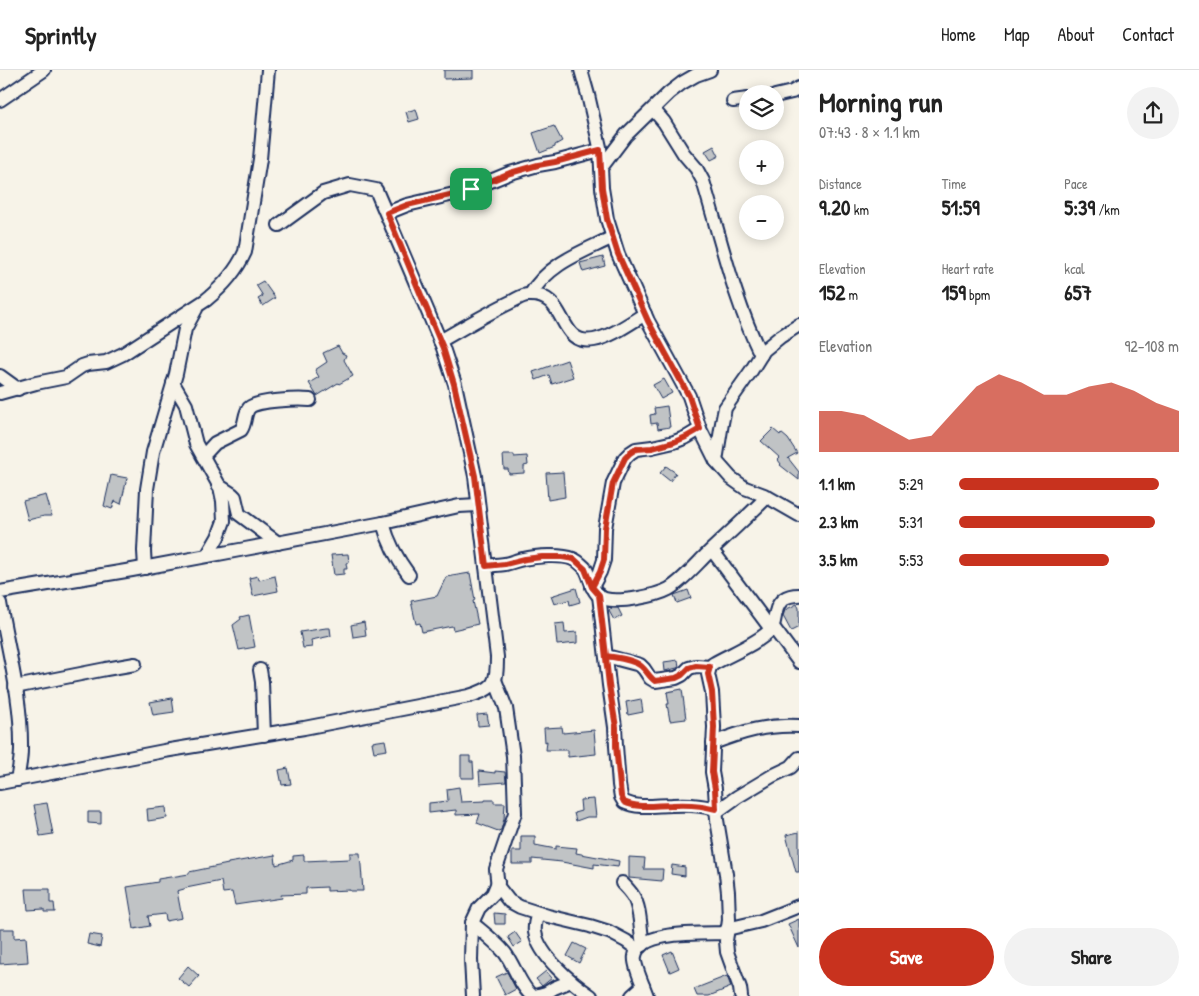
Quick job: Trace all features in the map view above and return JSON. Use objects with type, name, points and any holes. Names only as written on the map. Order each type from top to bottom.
[{"type":"street","points":[[0,100],[44,70]]},
{"type":"street","points":[[0,393],[66,377],[82,366],[106,362],[123,354],[199,305],[216,292],[233,273],[244,252],[260,159],[268,70]]},
{"type":"street","points":[[581,70],[600,150],[602,188],[607,219],[618,254],[645,314],[689,396],[700,429],[716,461],[731,478],[745,488],[799,514]]},
{"type":"street","points":[[601,168],[626,135],[652,109],[682,83],[710,70]]},
{"type":"street","points":[[784,94],[799,88]]},
{"type":"street","points":[[733,101],[739,100]]},
{"type":"street","points":[[652,109],[664,122],[703,181],[740,305],[761,355]]},
{"type":"street","points":[[387,213],[407,205],[471,189],[529,167],[600,150]]},
{"type":"street","points":[[0,784],[469,696],[485,691],[492,686],[495,680],[497,658],[475,476],[454,384],[440,341],[387,213],[376,190],[350,185],[323,193],[279,225]]},
{"type":"street","points":[[530,295],[546,274],[562,262],[613,237]]},
{"type":"street","points":[[440,341],[494,310],[526,295],[541,296],[551,301],[569,332],[576,339],[585,341],[595,340],[612,334],[645,314]]},
{"type":"street","points":[[144,568],[147,488],[154,452],[181,353],[185,329],[199,305]]},
{"type":"street","points":[[716,461],[725,408],[764,350],[799,325]]},
{"type":"street","points":[[0,376],[18,389]]},
{"type":"street","points":[[173,383],[186,405],[196,444],[218,485],[223,500],[224,521],[218,537],[207,556]]},
{"type":"street","points":[[203,456],[215,443],[241,430],[244,426],[247,411],[256,403],[298,398],[310,400]]},
{"type":"street","points":[[596,591],[604,560],[605,528],[613,483],[625,458],[636,449],[652,448],[674,442],[700,429]]},
{"type":"street","points":[[218,485],[235,497],[239,514],[278,543]]},
{"type":"street","points":[[596,591],[605,599],[616,600],[634,599],[669,589],[766,497]]},
{"type":"street","points":[[0,592],[278,543],[459,506],[478,505]]},
{"type":"street","points":[[383,523],[389,542],[409,575]]},
{"type":"street","points":[[712,550],[799,662]]},
{"type":"street","points":[[486,566],[525,559],[562,557],[574,559],[585,569],[596,591],[616,727],[619,785],[624,802],[637,806],[691,805],[716,810],[772,776],[791,767],[799,758]]},
{"type":"street","points":[[741,996],[736,973],[727,952],[729,907],[712,772],[714,727],[712,692],[708,674],[713,664],[762,637],[772,628],[776,611],[783,599],[790,595],[799,596]]},
{"type":"street","points":[[0,603],[15,687],[21,746],[17,780]]},
{"type":"street","points":[[606,656],[640,665],[650,678],[655,681],[676,678],[689,668],[696,666],[710,667]]},
{"type":"street","points":[[15,687],[106,668],[135,664]]},
{"type":"street","points":[[260,670],[264,735]]},
{"type":"street","points":[[495,680],[506,708],[514,756],[515,813],[496,869],[498,887],[509,901],[520,907],[610,932],[640,947]]},
{"type":"street","points":[[712,743],[768,726],[799,726]]},
{"type":"street","points":[[473,996],[472,924],[479,908],[493,894],[498,882]]},
{"type":"street","points":[[622,883],[633,895],[637,903],[640,947]]},
{"type":"street","points":[[632,996],[645,991],[634,956],[640,947],[663,936],[727,931],[761,921],[799,906]]},
{"type":"street","points":[[538,913],[535,922],[535,932],[544,951],[563,974],[591,996]]},
{"type":"street","points":[[472,924],[492,938],[506,954],[526,990],[534,996],[546,993],[571,981]]},
{"type":"building","points":[[444,70],[473,70],[473,78],[444,79]]},
{"type":"building","points":[[416,109],[419,119],[409,122],[406,112]]},
{"type":"building","points":[[554,126],[562,141],[555,145],[555,147],[540,153],[533,133]]},
{"type":"building","points":[[714,146],[719,156],[711,160],[705,151]]},
{"type":"building","points":[[603,257],[605,266],[583,272],[580,263]]},
{"type":"building","points":[[263,281],[275,298],[263,306],[258,299],[263,296],[256,285]]},
{"type":"building","points":[[338,346],[342,353],[346,355],[344,360],[353,376],[317,396],[309,383],[319,377],[315,370],[327,362],[323,353]]},
{"type":"building","points":[[567,360],[573,377],[552,384],[549,375],[536,380],[533,372]]},
{"type":"building","points":[[664,379],[672,393],[661,399],[653,385]]},
{"type":"building","points":[[667,406],[670,427],[658,429],[657,423],[651,424],[650,415],[655,414],[654,408]]},
{"type":"building","points":[[773,429],[788,439],[797,453],[788,458],[799,472],[799,480],[780,465],[778,460],[780,458],[761,441]]},
{"type":"building","points":[[503,455],[514,455],[514,457],[527,456],[528,465],[524,466],[524,473],[509,474],[508,469],[504,469]]},
{"type":"building","points":[[666,466],[676,473],[670,481],[660,473]]},
{"type":"building","points":[[563,472],[565,497],[548,500],[546,473]]},
{"type":"building","points":[[111,475],[127,478],[121,504],[115,501],[112,509],[104,506]]},
{"type":"building","points":[[46,495],[52,516],[28,520],[23,501]]},
{"type":"building","points":[[348,554],[349,562],[346,563],[347,569],[344,569],[344,574],[334,575],[331,555]]},
{"type":"building","points":[[470,573],[478,624],[453,630],[452,626],[422,632],[420,623],[416,624],[411,601],[437,596],[446,577]]},
{"type":"building","points":[[258,576],[259,580],[275,576],[278,591],[253,596],[249,578]]},
{"type":"building","points":[[576,588],[580,602],[570,605],[569,600],[554,604],[551,596]]},
{"type":"building","points":[[688,590],[691,598],[677,603],[674,595]]},
{"type":"building","points":[[797,604],[799,608],[799,627],[791,631],[783,616],[785,610]]},
{"type":"building","points":[[612,608],[618,608],[622,616],[614,620],[609,611]]},
{"type":"building","points":[[249,615],[255,647],[239,650],[233,625],[241,619],[240,617]]},
{"type":"building","points":[[364,622],[366,635],[353,637],[351,625]]},
{"type":"building","points":[[564,623],[565,633],[577,632],[577,643],[557,645],[555,624]]},
{"type":"building","points":[[330,628],[331,636],[311,640],[312,647],[303,648],[300,632]]},
{"type":"building","points":[[678,660],[679,667],[665,671],[664,662]]},
{"type":"building","points":[[682,689],[686,719],[670,721],[667,692]]},
{"type":"building","points":[[172,698],[174,712],[153,715],[150,702]]},
{"type":"building","points":[[641,699],[643,712],[628,715],[626,702]]},
{"type":"building","points":[[487,714],[489,725],[478,726],[477,715]]},
{"type":"building","points":[[562,727],[563,733],[594,730],[596,754],[568,757],[568,750],[546,750],[547,741],[545,742],[544,728]]},
{"type":"building","points":[[385,740],[387,750],[374,752],[372,742]]},
{"type":"building","points":[[461,756],[470,756],[470,762],[473,762],[474,778],[461,778]]},
{"type":"building","points":[[288,768],[291,784],[282,785],[279,770]]},
{"type":"building","points":[[479,771],[505,772],[506,782],[480,784]]},
{"type":"building","points":[[459,787],[461,802],[494,800],[494,803],[505,803],[501,830],[498,831],[477,823],[480,814],[456,815],[456,810],[429,813],[429,803],[448,801],[447,789]]},
{"type":"building","points":[[594,799],[596,817],[587,817],[576,821],[574,813],[581,811],[580,800]]},
{"type":"building","points":[[47,803],[53,834],[40,836],[34,805]]},
{"type":"building","points":[[166,807],[167,818],[148,821],[147,809]]},
{"type":"building","points":[[88,812],[101,812],[101,824],[88,823]]},
{"type":"building","points":[[799,832],[799,872],[796,872],[786,835]]},
{"type":"building","points":[[521,836],[535,836],[535,845],[556,849],[556,846],[577,848],[576,853],[619,861],[618,867],[594,864],[594,868],[532,859],[532,864],[512,864],[512,851],[521,851]]},
{"type":"building","points":[[350,853],[360,853],[363,891],[327,891],[327,887],[306,888],[306,894],[281,895],[282,898],[235,905],[232,892],[223,893],[221,881],[177,891],[182,918],[166,921],[165,914],[148,916],[150,926],[134,929],[127,887],[158,882],[158,879],[189,874],[189,872],[228,863],[275,855],[276,865],[293,860],[293,856],[304,855],[304,861],[350,859]]},
{"type":"building","points":[[629,857],[645,858],[644,869],[663,869],[662,881],[629,878]]},
{"type":"building","points":[[672,865],[685,867],[685,876],[671,874]]},
{"type":"building","points":[[26,889],[50,889],[50,903],[54,903],[55,912],[44,912],[44,909],[28,910]]},
{"type":"building","points":[[494,913],[505,914],[505,924],[495,924]]},
{"type":"building","points":[[799,919],[799,948],[788,924]]},
{"type":"building","points":[[0,929],[14,929],[14,938],[26,937],[28,962],[0,964]]},
{"type":"building","points":[[515,932],[522,942],[514,947],[508,937]]},
{"type":"building","points":[[89,934],[102,936],[100,947],[87,944]]},
{"type":"building","points":[[574,943],[586,949],[579,963],[567,956]]},
{"type":"building","points":[[672,951],[679,968],[670,972],[663,955]]},
{"type":"building","points":[[188,966],[199,976],[189,987],[178,978]]},
{"type":"building","points":[[546,971],[552,978],[542,986],[536,979]]},
{"type":"building","points":[[507,972],[516,989],[505,995],[496,977]]},
{"type":"building","points":[[727,976],[731,987],[709,996],[697,996],[694,989]]},
{"type":"route","points":[[471,189],[407,205],[387,213],[443,348],[454,384],[475,476],[486,566],[525,559],[562,557],[574,559],[585,569],[592,587],[599,595],[609,685],[616,727],[619,785],[624,802],[637,806],[670,804],[716,809],[712,772],[714,727],[712,692],[708,674],[710,667],[696,666],[689,668],[676,678],[655,681],[650,678],[640,665],[606,656],[599,595],[592,587],[604,560],[605,528],[613,483],[625,458],[636,449],[652,448],[674,442],[700,429],[689,396],[648,321],[618,254],[607,219],[602,188],[600,150],[510,173],[471,189]]}]
